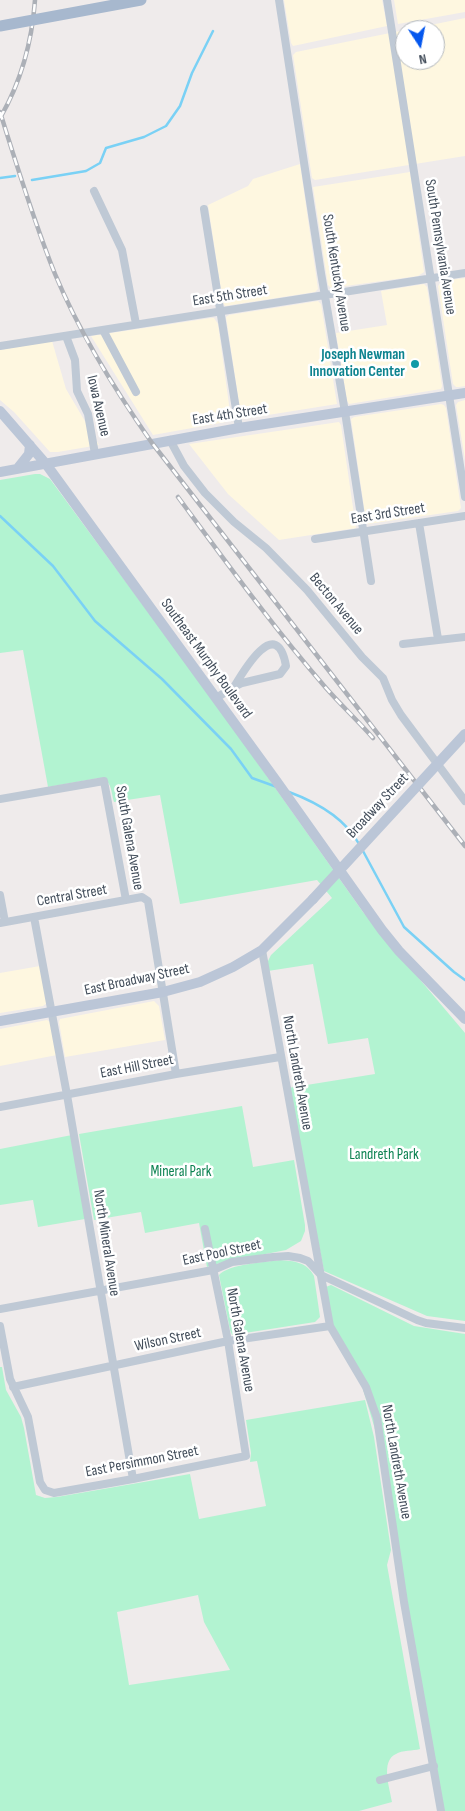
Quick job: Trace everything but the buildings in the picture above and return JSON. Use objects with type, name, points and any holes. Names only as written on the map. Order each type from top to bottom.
[{"type":"main road","points":[[0,26],[141,0]]},
{"type":"street","name":"South Kentucky Avenue","points":[[279,0],[371,581]]},
{"type":"street","name":"South Pennsylvania Avenue","points":[[387,0],[465,498]]},
{"type":"street","points":[[94,191],[122,250],[136,324]]},
{"type":"street","points":[[204,209],[239,428]]},
{"type":"street","name":"East 5th Street","points":[[0,346],[465,273]]},
{"type":"street","points":[[103,330],[136,392]]},
{"type":"street","name":"Iowa Avenue","points":[[66,336],[75,360],[78,392],[88,414],[94,454]]},
{"type":"street","name":"East 4th Street","points":[[0,472],[239,428],[465,394]]},
{"type":"street","name":"Southeast Murphy Boulevard","points":[[0,411],[46,464],[382,930],[399,951],[465,1019]]},
{"type":"street","name":"Becton Avenue","points":[[170,440],[184,466],[205,493],[234,522],[266,548],[307,590],[362,657],[383,678],[400,715],[465,801]]},
{"type":"street","points":[[17,469],[29,454],[30,445]]},
{"type":"street","name":"East 3rd Street","points":[[316,539],[465,516]]},
{"type":"street","points":[[419,523],[438,639]]},
{"type":"street","points":[[403,644],[465,636]]},
{"type":"street","points":[[216,698],[234,687],[280,674],[286,666],[280,649],[274,645],[261,648],[234,687]]},
{"type":"street","name":"Broadway Street","points":[[313,899],[465,734]]},
{"type":"street","name":"South Galena Avenue","points":[[0,799],[104,782],[126,900]]},
{"type":"street","points":[[0,895],[2,922]]},
{"type":"street","name":"Central Street","points":[[2,922],[142,897],[148,901]]},
{"type":"street","name":"East Broadway Street","points":[[0,1021],[163,992],[189,986],[211,978],[262,950],[313,899]]},
{"type":"street","name":"South Galena Avenue","points":[[148,901],[163,992]]},
{"type":"street","name":"North Mineral Avenue","points":[[34,917],[53,1012],[133,1479]]},
{"type":"street","name":"North Landreth Avenue","points":[[262,950],[330,1326],[366,1387],[377,1418],[404,1602],[441,1811]]},
{"type":"street","points":[[163,992],[176,1074]]},
{"type":"street","name":"East Hill Street","points":[[0,1107],[176,1074],[280,1057]]},
{"type":"street","name":"North Galena Avenue","points":[[205,1229],[228,1341],[246,1456]]},
{"type":"street","name":"East Pool Street","points":[[0,1309],[213,1270],[232,1262],[288,1256],[308,1261],[321,1274],[426,1323],[465,1328]]},
{"type":"street","points":[[0,1326],[13,1387]]},
{"type":"street","name":"Wilson Street","points":[[13,1387],[228,1341],[330,1326]]},
{"type":"street","name":"East Persimmon Street","points":[[13,1387],[28,1417],[40,1482],[45,1490],[54,1493],[246,1456]]},
{"type":"street","points":[[380,1780],[434,1766]]},
{"type":"shaded area","points":[[284,0],[382,0],[387,26],[293,46]]},
{"type":"shaded area","points":[[394,0],[465,0],[465,12],[420,20],[397,20]]},
{"type":"shaded area","points":[[465,18],[465,156],[315,180],[312,178],[293,55],[296,52],[395,32],[395,70],[445,70],[445,22]]},
{"type":"shaded area","points":[[300,164],[318,289],[315,292],[225,306],[208,205],[248,186],[253,179]]},
{"type":"shaded area","points":[[410,172],[424,272],[418,276],[331,288],[328,285],[313,187]]},
{"type":"shaded area","points":[[465,278],[465,386],[456,387],[453,384],[438,286],[442,281]]},
{"type":"shaded area","points":[[424,284],[427,287],[441,389],[349,404],[336,333],[387,325],[381,291]]},
{"type":"shaded area","points":[[318,301],[321,304],[337,404],[243,419],[226,317]]},
{"type":"shaded area","points":[[214,318],[218,324],[231,419],[226,422],[153,435],[91,336]]},
{"type":"shaded area","points":[[52,341],[66,389],[99,445],[50,452],[14,412],[0,400],[0,350]]},
{"type":"shaded area","points":[[465,400],[465,460],[456,405],[458,402]]},
{"type":"shaded area","points":[[441,404],[446,408],[461,508],[458,511],[368,524],[351,419]]},
{"type":"shaded area","points":[[339,422],[356,528],[279,540],[228,494],[189,444]]},
{"type":"shaded area","points":[[40,966],[47,1003],[43,1006],[0,1013],[0,973]]},
{"type":"shaded area","points":[[154,1001],[159,1006],[165,1040],[65,1057],[60,1019]]},
{"type":"shaded area","points":[[47,1020],[50,1022],[57,1055],[0,1066],[0,1029]]},
{"type":"green space","name":"Landreth Park","points":[[40,474],[50,479],[218,707],[363,912],[465,1033],[465,1321],[427,1316],[324,1271],[288,1088],[375,1074],[368,1038],[328,1044],[313,964],[268,971],[267,963],[271,955],[332,898],[317,880],[180,904],[160,795],[114,802],[109,783],[99,778],[48,787],[23,650],[0,653],[0,480]]},
{"type":"green space","name":"Mineral Park","points":[[242,1106],[253,1167],[294,1160],[305,1225],[301,1241],[286,1250],[207,1267],[199,1223],[145,1233],[141,1212],[94,1220],[79,1134]]},
{"type":"green space","points":[[72,1135],[85,1219],[38,1227],[33,1200],[0,1205],[0,1149]]},
{"type":"green space","points":[[280,1260],[300,1263],[311,1271],[314,1276],[320,1317],[315,1322],[232,1335],[219,1275],[224,1271],[239,1266]]},
{"type":"green space","points":[[331,1285],[414,1326],[465,1334],[465,1811],[444,1811],[380,1446],[362,1386],[337,1343],[323,1288]]},
{"type":"green space","points":[[0,1367],[2,1367],[6,1390],[21,1417],[36,1495],[45,1498],[57,1497],[190,1474],[199,1519],[266,1506],[257,1461],[250,1462],[251,1453],[246,1420],[365,1400],[374,1437],[391,1550],[387,1565],[420,1749],[398,1753],[388,1763],[387,1776],[392,1802],[359,1811],[0,1811]],"holes":[[[198,1595],[204,1622],[230,1670],[129,1685],[117,1612]]]},
{"type":"waterway","points":[[32,180],[86,171],[100,163],[106,148],[144,137],[166,126],[180,106],[192,73],[213,31]]},
{"type":"waterway","points":[[0,178],[15,176]]},
{"type":"waterway","points":[[0,516],[53,566],[95,621],[162,679],[231,749],[252,778],[277,787]]},
{"type":"waterway","points":[[289,792],[329,812],[346,826],[359,844]]},
{"type":"waterway","points":[[363,851],[404,927],[465,980]]},
{"type":"railway","points":[[0,118],[20,76],[31,31],[35,0]]},
{"type":"railway","points":[[0,112],[33,214],[55,274],[87,340],[125,403],[152,443],[465,846]]},
{"type":"railway","points":[[178,497],[287,642],[326,688],[373,738]]},
{"type":"place","name":"Joseph Newman Innovation Center","points":[[415,364]]}]
